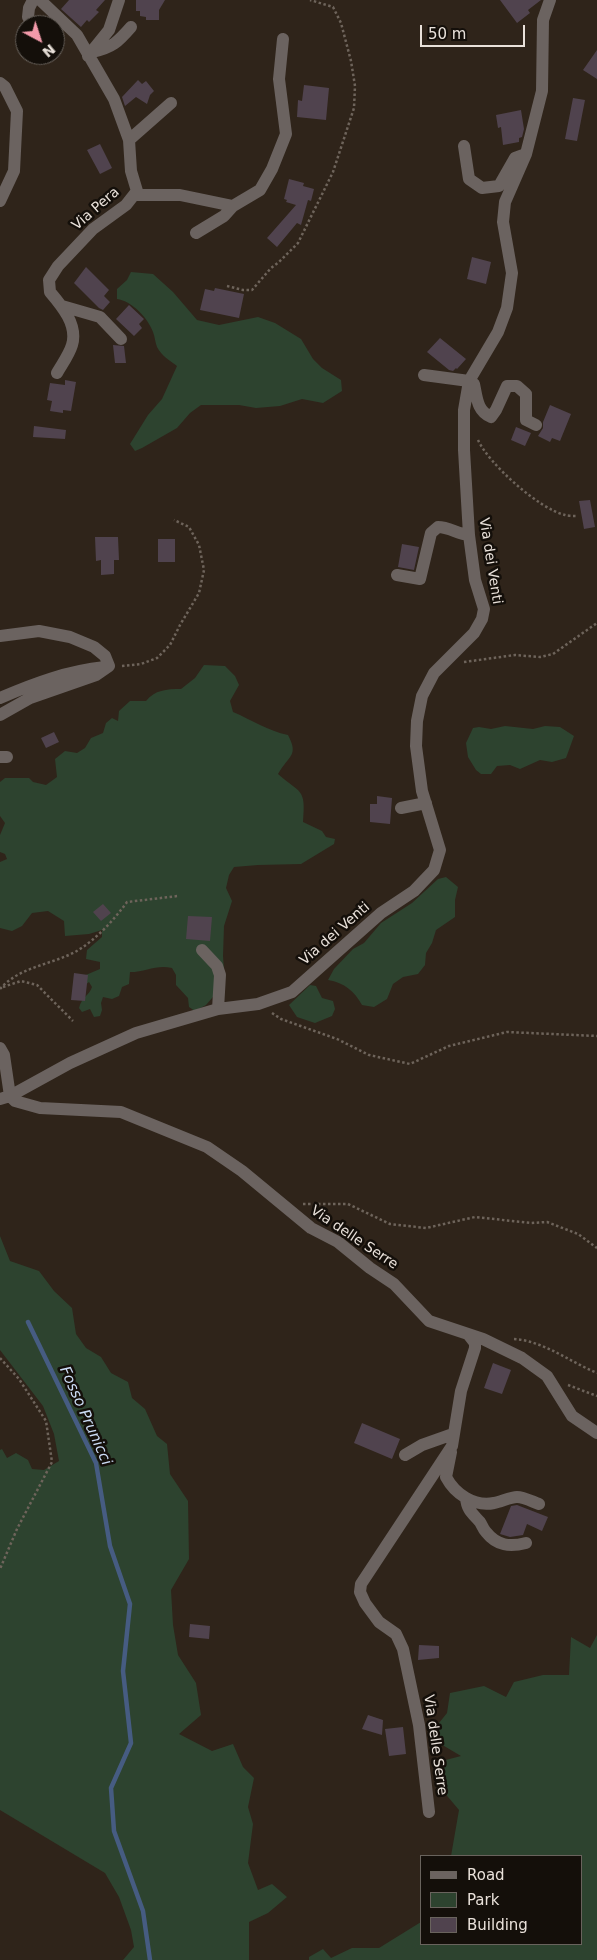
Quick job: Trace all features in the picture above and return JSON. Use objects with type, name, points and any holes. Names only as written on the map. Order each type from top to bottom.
[{"type":"street","points":[[28,15],[33,0]]},
{"type":"street","name":"Via Pera","points":[[40,0],[84,44],[114,99],[129,140],[131,171],[137,191],[126,205],[93,229],[58,266],[49,280],[50,292],[62,306],[72,325],[73,344],[57,373]]},
{"type":"street","points":[[90,54],[109,30],[119,0]]},
{"type":"street","name":"Via dei Venti","points":[[5,1098],[70,1063],[136,1033],[218,1008],[258,1004],[292,992],[381,913],[414,891],[434,870],[440,850],[422,791],[416,746],[417,721],[422,696],[434,673],[474,633],[482,618],[484,609],[475,580],[469,535],[464,450],[464,410],[469,381],[498,332],[508,308],[512,273],[503,222],[505,202],[526,154],[542,91],[543,20],[550,0]]},
{"type":"street","points":[[90,54],[108,49],[122,38],[131,27]]},
{"type":"street","points":[[196,234],[224,216],[234,206],[260,190],[272,169],[286,134],[279,79],[283,39]]},
{"type":"street","points":[[0,83],[5,87],[17,111],[14,171],[0,201]]},
{"type":"street","points":[[129,140],[171,103]]},
{"type":"street","points":[[464,146],[469,179],[482,188],[498,186],[515,158],[526,154]]},
{"type":"street","points":[[134,195],[162,194],[234,206]]},
{"type":"street","points":[[62,306],[100,317],[120,339]]},
{"type":"street","points":[[424,375],[469,381],[474,384],[478,404],[483,414],[491,417],[507,386],[518,386],[526,394],[526,420],[536,425]]},
{"type":"street","points":[[397,575],[420,579],[431,533],[438,527],[447,527],[460,534],[469,535]]},
{"type":"street","points":[[0,636],[39,631],[70,637],[94,647],[105,656],[109,666]]},
{"type":"street","points":[[0,698],[42,680],[82,669],[109,666]]},
{"type":"street","points":[[0,715],[30,698],[96,675],[109,666]]},
{"type":"street","points":[[401,808],[426,804]]},
{"type":"street","points":[[202,950],[217,966],[220,975],[218,1008]]},
{"type":"street","points":[[0,1048],[4,1055],[5,1098]]},
{"type":"street","name":"Via delle Serre","points":[[5,1098],[40,1108],[121,1112],[207,1147],[242,1171],[311,1228],[338,1242],[370,1268],[394,1284],[429,1321],[468,1334],[475,1343],[461,1390],[452,1440],[363,1578],[360,1592],[365,1603],[379,1622],[396,1634],[403,1649],[419,1725],[430,1812]]},
{"type":"street","points":[[468,1334],[483,1339],[522,1358],[547,1376],[572,1416],[597,1433]]},
{"type":"street","points":[[405,1455],[422,1445],[452,1440],[446,1477],[451,1487],[466,1498],[478,1503],[492,1504],[517,1497],[539,1504]]},
{"type":"street","points":[[466,1498],[467,1507],[472,1514],[486,1532],[499,1543],[511,1546],[526,1543]]},
{"type":"path","points":[[227,286],[242,290],[252,290],[271,268],[298,243],[333,172],[354,108],[353,78],[341,23],[333,7],[310,0]]},
{"type":"path","points":[[475,435],[483,451],[510,480],[544,504],[564,515],[576,516]]},
{"type":"path","points":[[109,666],[141,664],[157,658],[170,645],[199,593],[204,570],[198,545],[189,527],[174,520]]},
{"type":"path","points":[[451,656],[465,662],[515,655],[540,657],[553,654],[597,623]]},
{"type":"path","points":[[1,988],[9,978],[74,952],[94,940],[127,902],[178,896]]},
{"type":"path","points":[[1,988],[21,981],[37,985],[73,1021]]},
{"type":"path","points":[[258,1004],[281,1019],[337,1039],[369,1055],[410,1064],[449,1046],[507,1032],[597,1036]]},
{"type":"path","points":[[301,1204],[348,1204],[390,1224],[426,1228],[475,1217],[531,1223],[547,1222],[578,1234],[597,1248]]},
{"type":"path","points":[[509,1338],[538,1343],[597,1373]]},
{"type":"path","points":[[0,1358],[19,1379],[46,1421],[52,1462],[17,1529],[0,1569]]},
{"type":"path","points":[[547,1376],[597,1396]]},
{"type":"green space","points":[[131,272],[153,274],[173,292],[197,320],[219,325],[258,317],[275,323],[301,339],[313,359],[322,368],[341,380],[342,391],[323,403],[302,399],[280,406],[256,408],[239,405],[201,405],[190,413],[177,428],[135,451],[130,444],[148,415],[162,399],[177,366],[159,350],[151,327],[143,316],[128,303],[117,299],[117,289],[127,280]]},
{"type":"green space","points":[[204,665],[225,666],[235,676],[239,685],[230,701],[233,712],[267,728],[288,735],[293,752],[278,774],[300,793],[304,803],[303,822],[322,831],[326,837],[335,839],[334,844],[301,864],[234,867],[229,875],[226,888],[232,901],[224,926],[223,956],[225,983],[206,1005],[195,1011],[189,1007],[188,998],[176,985],[176,975],[172,968],[161,967],[130,972],[129,984],[122,987],[119,996],[112,999],[103,997],[100,1016],[94,1017],[90,1009],[82,1012],[79,1008],[92,987],[89,982],[84,986],[81,977],[100,969],[100,962],[86,959],[87,950],[102,937],[102,930],[89,934],[65,936],[64,921],[48,911],[32,913],[22,926],[12,931],[0,928],[0,862],[7,859],[5,854],[0,852],[0,835],[5,823],[0,816],[0,782],[5,778],[29,778],[33,782],[46,785],[57,777],[55,759],[65,751],[77,753],[85,748],[91,738],[103,733],[106,723],[112,718],[118,721],[119,711],[130,701],[146,701],[153,694],[161,691],[181,689],[195,678]]},
{"type":"green space","points":[[505,726],[533,729],[545,726],[560,727],[574,736],[566,758],[552,762],[540,760],[520,769],[510,765],[497,766],[491,774],[481,774],[476,770],[468,757],[466,743],[473,728],[491,729]]},
{"type":"green space","points":[[446,877],[458,887],[455,900],[455,917],[436,930],[432,943],[426,953],[425,965],[418,974],[403,977],[393,984],[387,999],[374,1007],[362,1005],[348,988],[328,980],[334,969],[353,949],[364,943],[381,923],[412,903],[438,879]]},
{"type":"green space","points":[[310,985],[316,986],[322,998],[333,1001],[335,1009],[332,1016],[315,1023],[297,1017],[289,1005]]},
{"type":"green space","points":[[0,1236],[10,1261],[39,1271],[54,1291],[72,1308],[76,1334],[86,1348],[101,1357],[111,1373],[128,1382],[132,1398],[145,1409],[157,1436],[167,1444],[170,1474],[188,1501],[189,1559],[171,1590],[173,1625],[178,1655],[196,1683],[201,1715],[179,1734],[212,1751],[233,1744],[243,1767],[254,1778],[248,1807],[253,1824],[248,1863],[258,1890],[272,1884],[287,1897],[268,1913],[249,1922],[249,1960],[123,1960],[134,1947],[131,1930],[119,1897],[105,1873],[0,1810],[0,1450],[2,1449],[7,1458],[16,1453],[28,1460],[32,1469],[44,1470],[59,1461],[54,1434],[43,1406],[0,1350]]},
{"type":"green space","points":[[597,1635],[597,1960],[309,1960],[309,1957],[323,1949],[331,1958],[352,1948],[379,1948],[420,1923],[420,1945],[582,1945],[582,1855],[451,1855],[459,1810],[443,1791],[438,1762],[461,1756],[439,1743],[439,1723],[447,1713],[450,1693],[484,1686],[506,1697],[514,1682],[543,1675],[569,1675],[571,1637],[590,1648]]},
{"type":"building","points":[[69,0],[105,0],[96,10],[99,12],[89,22],[87,20],[81,27],[61,9]]},
{"type":"building","points":[[136,0],[165,0],[159,10],[159,20],[146,20],[146,17],[140,16],[140,11],[136,11]]},
{"type":"building","points":[[500,0],[541,0],[528,10],[530,13],[517,23]]},
{"type":"building","points":[[597,50],[597,79],[583,70]]},
{"type":"building","points":[[138,80],[142,84],[146,81],[154,91],[150,95],[147,104],[136,97],[125,106],[122,97]]},
{"type":"building","points":[[304,85],[329,88],[326,120],[297,117],[298,100],[302,101]]},
{"type":"building","points":[[573,98],[585,100],[577,141],[565,139]]},
{"type":"building","points":[[521,110],[524,129],[522,137],[519,138],[519,142],[503,145],[501,127],[498,128],[496,115]]},
{"type":"building","points":[[100,144],[112,168],[100,174],[87,150]]},
{"type":"building","points":[[289,179],[304,183],[303,186],[314,189],[311,201],[308,200],[301,225],[297,223],[277,247],[267,238],[296,205],[286,202],[287,200],[284,199]]},
{"type":"building","points":[[472,257],[491,262],[486,284],[467,279]]},
{"type":"building","points":[[86,267],[109,290],[104,296],[110,302],[103,310],[74,283]]},
{"type":"building","points":[[215,288],[244,294],[239,318],[200,310],[205,289],[214,291]]},
{"type":"building","points":[[129,305],[144,319],[139,324],[142,328],[134,336],[116,319]]},
{"type":"building","points":[[440,338],[466,359],[453,371],[449,370],[427,352]]},
{"type":"building","points":[[113,345],[124,346],[126,363],[115,363]]},
{"type":"building","points":[[65,380],[76,382],[71,411],[63,410],[63,413],[50,411],[52,401],[47,400],[50,383],[65,385]]},
{"type":"building","points":[[550,405],[571,414],[560,441],[552,438],[550,442],[538,436],[543,428],[543,422]]},
{"type":"building","points":[[34,426],[66,430],[65,439],[33,437]]},
{"type":"building","points":[[516,427],[531,433],[525,446],[511,440]]},
{"type":"building","points":[[590,500],[595,527],[584,529],[579,501]]},
{"type":"building","points":[[95,537],[118,537],[119,560],[114,560],[114,574],[101,575],[101,560],[96,561]]},
{"type":"building","points":[[158,539],[175,539],[175,562],[158,562]]},
{"type":"building","points":[[402,544],[419,547],[414,570],[398,567]]},
{"type":"building","points":[[54,732],[59,742],[46,748],[41,738]]},
{"type":"building","points":[[377,796],[392,798],[390,824],[370,822],[370,804],[377,804]]},
{"type":"building","points":[[103,904],[111,913],[101,921],[93,912]]},
{"type":"building","points":[[188,916],[212,917],[210,941],[186,939]]},
{"type":"building","points":[[74,973],[88,975],[85,1001],[71,1000]]},
{"type":"building","points":[[493,1363],[511,1370],[502,1394],[484,1388]]},
{"type":"building","points":[[362,1423],[400,1439],[392,1459],[354,1443]]},
{"type":"building","points":[[517,1505],[548,1517],[542,1531],[527,1524],[523,1535],[510,1537],[500,1534],[511,1506]]},
{"type":"building","points":[[190,1624],[210,1626],[209,1639],[189,1637]]},
{"type":"building","points":[[419,1645],[439,1646],[439,1658],[418,1660]]},
{"type":"building","points":[[368,1715],[383,1720],[382,1735],[362,1729]]},
{"type":"building","points":[[403,1727],[406,1754],[389,1756],[385,1729]]},
{"type":"waterway","name":"Fosso Prunicci","points":[[28,1322],[96,1463],[110,1546],[130,1604],[123,1671],[131,1743],[111,1788],[114,1831],[143,1911],[150,1960]]}]
